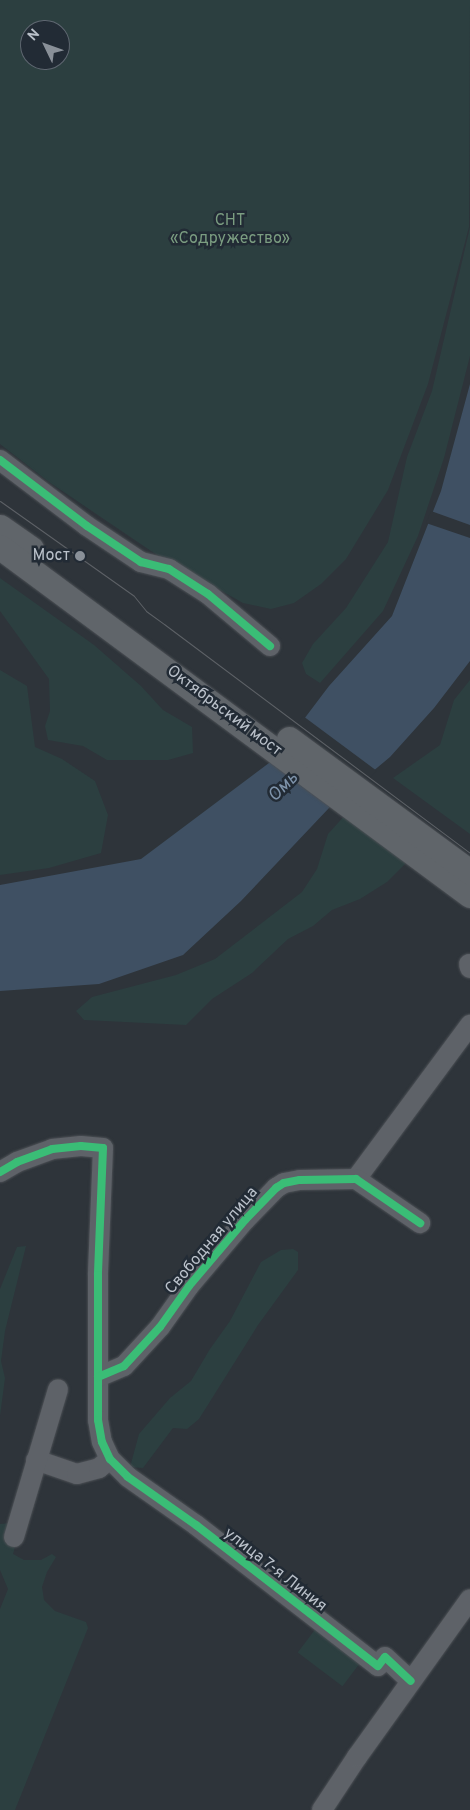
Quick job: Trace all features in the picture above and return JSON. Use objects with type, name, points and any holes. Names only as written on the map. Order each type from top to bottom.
[{"type":"main road","name":"Октябрьский мост","points":[[0,527],[470,872]]},
{"type":"main road","name":"Октябрьский мост","points":[[0,547],[470,895]]},
{"type":"street","points":[[0,460],[87,526],[141,562],[169,569],[208,594],[270,646]]},
{"type":"street","points":[[420,1223],[356,1179],[470,1025]]},
{"type":"street","points":[[0,1172],[17,1162],[52,1149],[81,1146],[103,1148],[98,1274],[98,1420],[102,1442],[114,1464],[78,1474],[36,1460]]},
{"type":"street","name":"Свободная улица","points":[[98,1377],[124,1366],[160,1327],[189,1286],[245,1220],[276,1188],[300,1180],[356,1179]]},
{"type":"street","points":[[14,1537],[58,1389]]},
{"type":"street","name":"улица 7-я Линия","points":[[114,1464],[378,1666],[384,1657],[411,1681]]},
{"type":"street","points":[[322,1810],[470,1599]]},
{"type":"green space","name":"СНТ «Содружество»","points":[[0,0],[470,0],[469,227],[428,384],[388,490],[346,559],[321,584],[294,603],[271,609],[243,603],[154,553],[49,482],[0,444]]},
{"type":"green space","points":[[470,227],[470,356],[444,458],[418,536],[383,611],[320,683],[306,674],[302,663],[313,644],[346,608],[388,542],[407,457],[432,391]]},
{"type":"green space","points":[[0,578],[94,645],[141,686],[163,710],[192,727],[193,753],[168,760],[107,760],[83,746],[48,740],[45,726],[50,711],[49,679],[0,611]]},
{"type":"green space","points":[[0,670],[27,686],[35,747],[62,759],[95,781],[108,815],[101,853],[49,868],[0,875]]},
{"type":"green space","points":[[470,680],[470,834],[393,778],[440,745],[454,700]]},
{"type":"green space","points":[[347,813],[408,861],[387,882],[360,899],[332,910],[313,926],[288,939],[252,973],[212,999],[186,1025],[84,1020],[76,1011],[92,997],[176,975],[215,959],[302,892],[317,869],[328,834]]},
{"type":"green space","points":[[26,1246],[5,1331],[1,1361],[5,1378],[0,1416],[0,1289],[17,1247]]},
{"type":"green space","points":[[293,1249],[298,1252],[298,1270],[258,1325],[199,1419],[187,1429],[173,1428],[143,1468],[130,1467],[139,1434],[170,1398],[191,1381],[210,1349],[230,1321],[261,1262],[281,1250]]},
{"type":"green space","points":[[11,1523],[19,1533],[13,1554],[24,1560],[41,1560],[52,1554],[56,1557],[47,1572],[42,1587],[44,1600],[55,1611],[86,1622],[88,1628],[15,1810],[0,1810],[0,1609],[8,1589],[0,1570],[0,1524]]},
{"type":"green space","points":[[317,1627],[362,1661],[342,1686],[298,1653]]},
{"type":"water","name":"Омь","points":[[470,384],[470,661],[434,708],[390,757],[329,808],[241,901],[183,955],[99,984],[0,991],[0,885],[141,859],[273,760],[329,686],[392,616],[441,491]]},
{"type":"pier","points":[[431,511],[470,525],[470,538],[426,523]]},
{"type":"pier","points":[[303,716],[377,771],[337,806],[273,756]]},
{"type":"tram line","points":[[0,501],[134,596],[146,611],[470,853]]},
{"type":"cycle path","points":[[0,460],[87,526],[141,562],[169,569],[208,594],[270,646]]},
{"type":"cycle path","points":[[0,1172],[17,1162],[52,1149],[81,1146],[103,1148],[98,1275],[98,1420],[102,1442],[110,1459],[128,1477],[196,1525],[378,1666],[385,1657],[411,1681]]},
{"type":"cycle path","points":[[98,1377],[124,1366],[160,1327],[189,1286],[245,1220],[276,1188],[284,1183],[300,1180],[356,1179],[420,1223]]},
{"type":"place","name":"Мост","points":[[80,556]]}]
